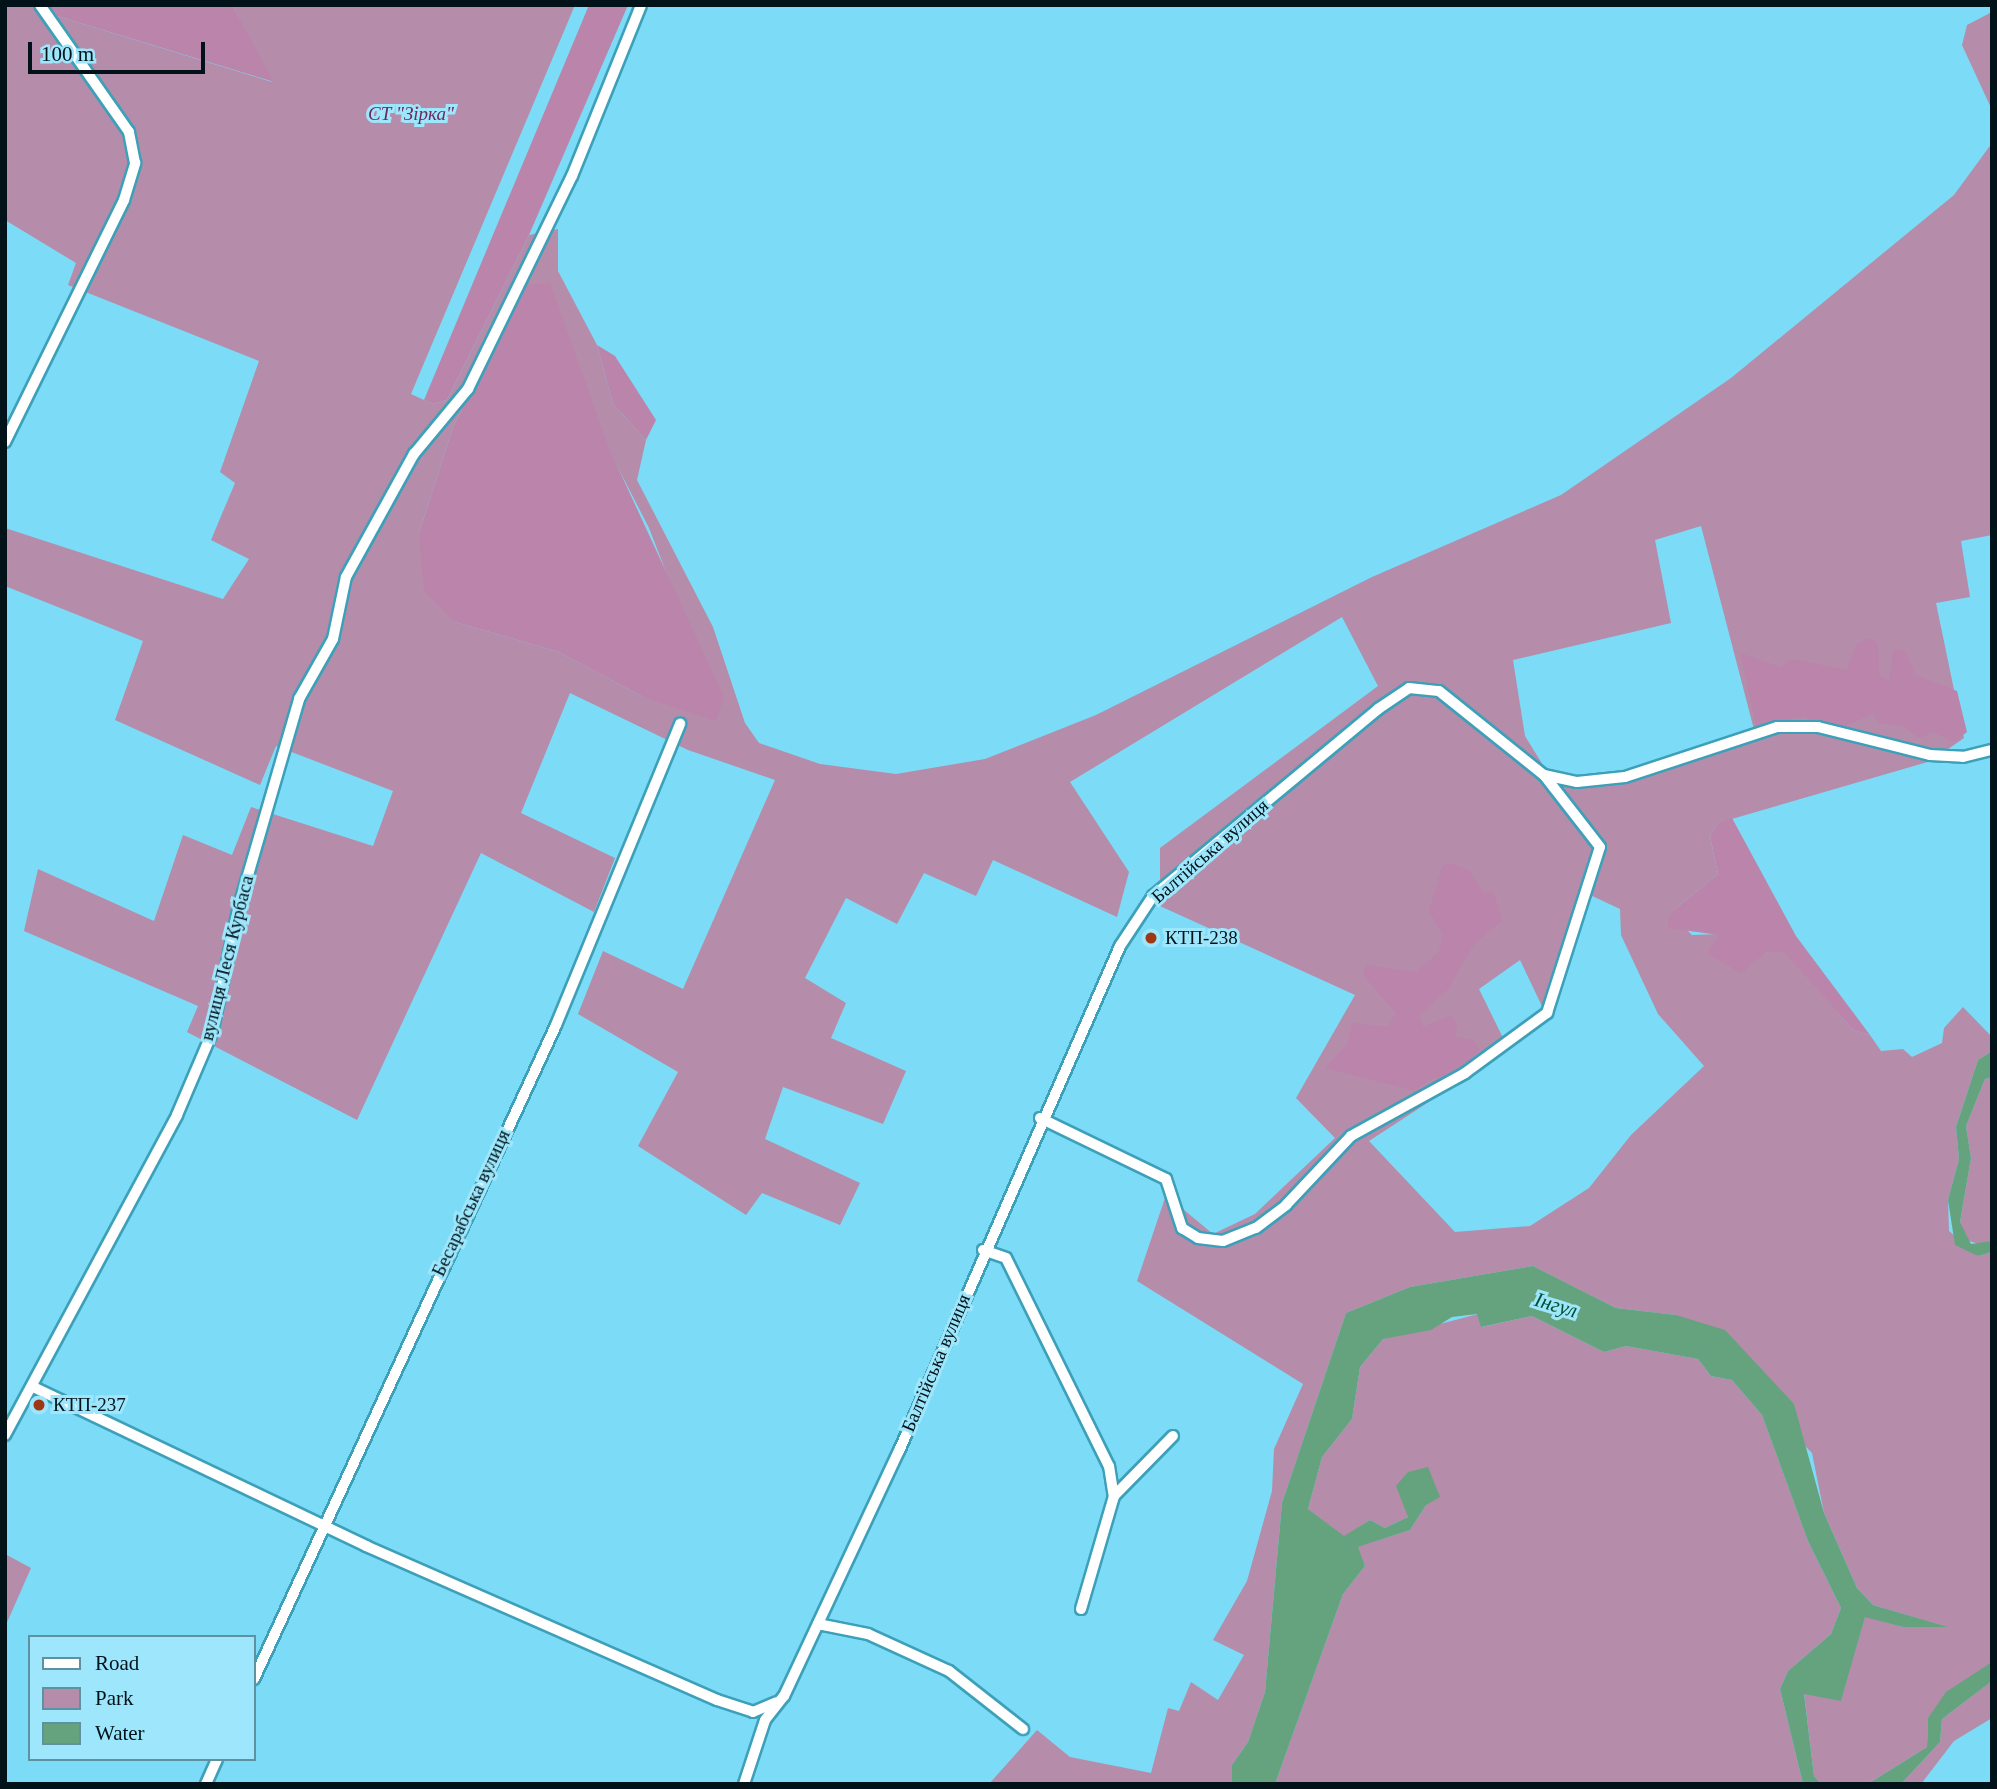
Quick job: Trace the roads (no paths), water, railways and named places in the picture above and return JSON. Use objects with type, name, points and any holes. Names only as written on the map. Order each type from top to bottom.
[{"type":"street","points":[[5,442],[79,286],[124,200],[135,163],[129,132],[40,5]]},
{"type":"street","name":"вулиця Леся Курбаса","points":[[5,1435],[177,1115],[212,1033],[239,906],[299,699],[333,639],[346,577],[414,454],[468,389],[572,176],[640,5]]},
{"type":"street","name":"Балтійська вулиця","points":[[744,1784],[765,1720],[784,1696],[818,1624],[1040,1118],[1120,946],[1153,896],[1378,709],[1409,688],[1439,691],[1544,775],[1577,782],[1625,777],[1777,727],[1818,727],[1930,755],[1963,757],[1992,750]]},
{"type":"street","name":"Бесарабська вулиця","points":[[256,1675],[556,1025],[680,723]]},
{"type":"street","points":[[1040,1118],[1166,1179],[1182,1228],[1223,1241],[1256,1228],[1286,1205],[1351,1136],[1465,1073],[1547,1013],[1600,847],[1544,775]]},
{"type":"street","points":[[983,1250],[1006,1258],[1109,1466],[1114,1496],[1082,1609]]},
{"type":"street","points":[[33,1387],[325,1525],[717,1700],[753,1712],[784,1696]]},
{"type":"street","points":[[1114,1496],[1173,1436]]},
{"type":"street","points":[[818,1624],[868,1634],[949,1671],[1023,1729]]},
{"type":"street","points":[[206,1784],[216,1761]]},
{"type":"water","points":[[1992,1051],[1992,1077],[1985,1079],[1966,1126],[1971,1158],[1960,1222],[1971,1244],[1992,1241],[1992,1252],[1978,1256],[1955,1245],[1948,1200],[1959,1159],[1956,1127],[1978,1060]]},
{"type":"water","name":"Інгул","points":[[1533,1266],[1616,1308],[1676,1315],[1725,1330],[1794,1404],[1824,1513],[1857,1588],[1873,1605],[1948,1627],[1903,1627],[1865,1617],[1841,1701],[1804,1694],[1814,1776],[1821,1784],[1803,1784],[1780,1689],[1788,1671],[1831,1634],[1841,1608],[1808,1541],[1762,1415],[1732,1380],[1711,1376],[1698,1359],[1626,1346],[1604,1352],[1532,1316],[1481,1327],[1477,1314],[1452,1317],[1431,1330],[1383,1339],[1360,1367],[1352,1419],[1322,1457],[1308,1509],[1344,1536],[1370,1520],[1385,1528],[1408,1517],[1396,1486],[1408,1472],[1428,1467],[1440,1497],[1426,1505],[1410,1530],[1358,1547],[1365,1566],[1343,1594],[1275,1784],[1232,1784],[1232,1765],[1248,1742],[1265,1692],[1282,1503],[1346,1313],[1410,1287]]},
{"type":"water","points":[[1992,1662],[1992,1681],[1942,1719],[1940,1742],[1901,1784],[1868,1784],[1927,1747],[1928,1718],[1946,1692]]},
{"type":"place","name":"КТП-238","points":[[1151,938]]},
{"type":"place","name":"КТП-237","points":[[39,1405]]},
{"type":"park label","name":"СТ \"Зірка\"","points":[[411,114]]}]
